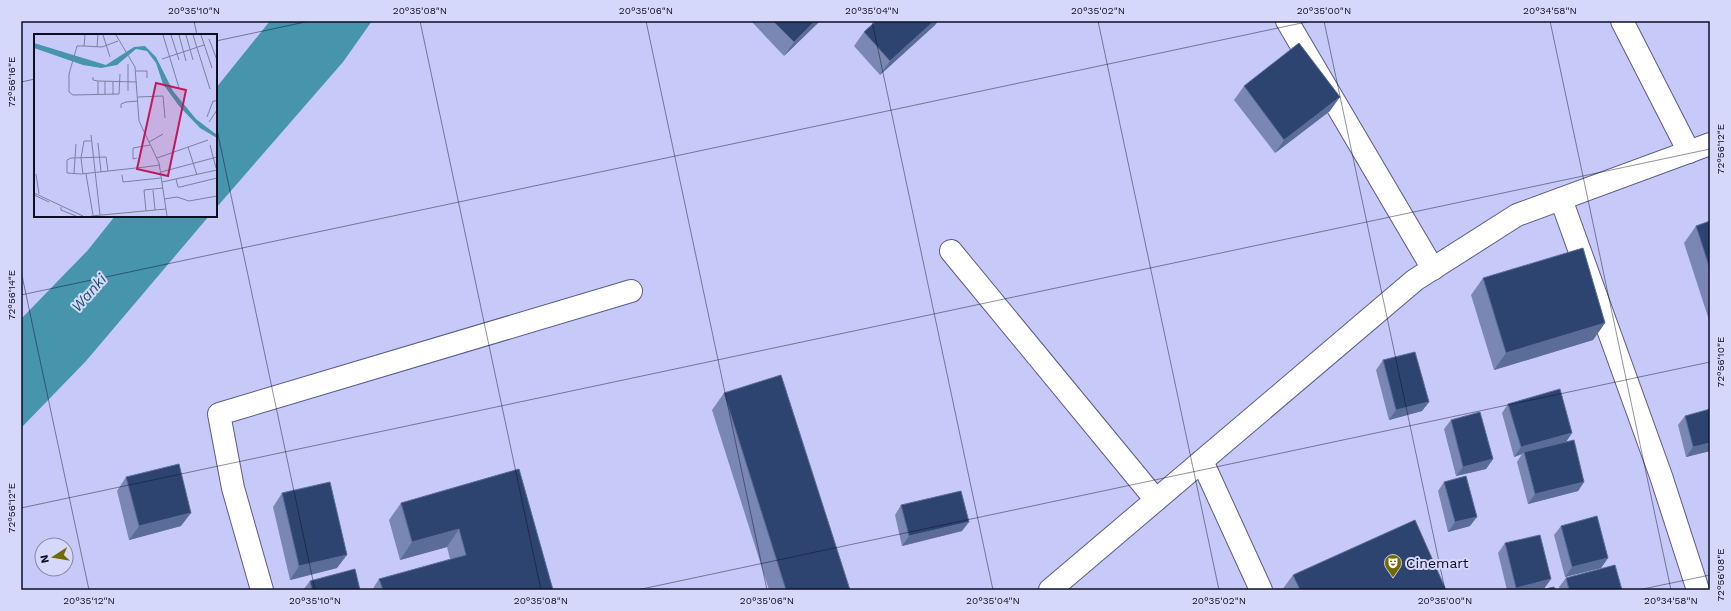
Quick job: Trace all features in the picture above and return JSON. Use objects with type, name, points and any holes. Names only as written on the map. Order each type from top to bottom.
[{"type":"street","points":[[1287,21],[1433,269]]},
{"type":"street","points":[[1622,21],[1689,152]]},
{"type":"street","points":[[1050,590],[1415,280],[1517,215],[1710,144]]},
{"type":"street","points":[[1561,198],[1661,476],[1698,590]]},
{"type":"street","points":[[951,251],[1156,500]]},
{"type":"street","points":[[262,590],[233,488],[219,414],[630,291]]},
{"type":"street","points":[[1202,461],[1261,590]]},
{"type":"water","points":[[270,21],[372,21],[343,62],[217,207],[217,87]]},
{"type":"water","name":"Wanki","points":[[114,217],[208,217],[86,361],[21,428],[21,319],[88,250]]},
{"type":"building","points":[[773,21],[815,21],[794,42]]},
{"type":"building","points":[[876,21],[934,21],[890,61],[864,32]]},
{"type":"building","points":[[1299,43],[1340,97],[1284,140],[1244,86]]},
{"type":"building","points":[[1710,221],[1710,269],[1696,226]]},
{"type":"building","points":[[1583,248],[1605,323],[1506,353],[1483,278]]},
{"type":"building","points":[[1415,352],[1429,402],[1396,410],[1383,360]]},
{"type":"building","points":[[781,375],[850,590],[786,590],[724,393]]},
{"type":"building","points":[[1560,389],[1572,433],[1521,447],[1508,404]]},
{"type":"building","points":[[1710,409],[1710,443],[1693,447],[1685,416]]},
{"type":"building","points":[[1480,412],[1493,459],[1463,467],[1451,420]]},
{"type":"building","points":[[1574,440],[1584,482],[1535,494],[1524,452]]},
{"type":"building","points":[[179,464],[191,513],[139,526],[126,477]]},
{"type":"building","points":[[519,469],[553,590],[383,590],[379,579],[466,555],[459,529],[412,542],[401,503]]},
{"type":"building","points":[[1466,476],[1477,517],[1455,522],[1444,482]]},
{"type":"building","points":[[330,482],[347,555],[299,566],[282,493]]},
{"type":"building","points":[[961,491],[969,522],[909,536],[901,505]]},
{"type":"building","points":[[1597,516],[1608,558],[1572,567],[1561,526]]},
{"type":"building","points":[[1415,520],[1446,590],[1300,590],[1293,575]]},
{"type":"building","points":[[1540,535],[1551,579],[1516,588],[1505,543]]},
{"type":"building","points":[[1615,565],[1622,590],[1569,590],[1566,578]]},
{"type":"building","points":[[355,569],[360,590],[312,590],[310,581]]},
{"type":"building","points":[[1554,587],[1555,590],[1541,590]]},
{"type":"place","name":"Cinemart","points":[[1393,578]]}]
